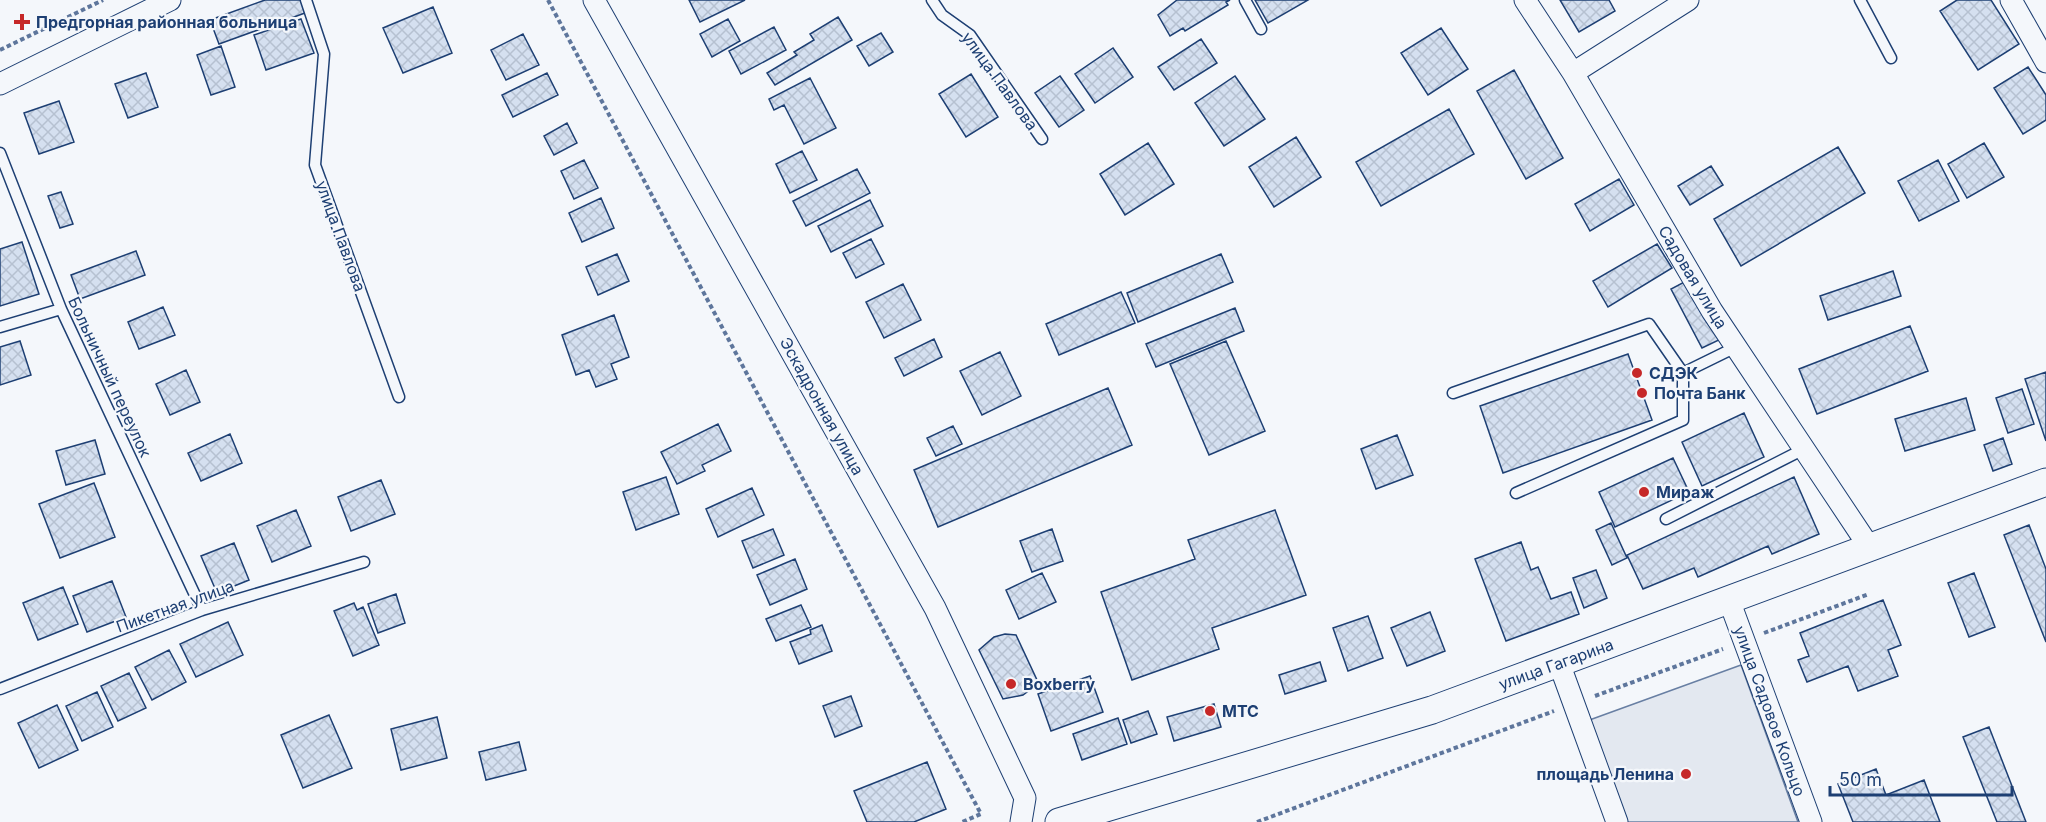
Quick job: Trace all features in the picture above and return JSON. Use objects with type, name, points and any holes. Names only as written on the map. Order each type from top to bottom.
[{"type":"street","points":[[0,84],[170,0]]},
{"type":"street","name":"Эскадронная улица","points":[[594,0],[935,608],[1025,798],[1021,822]]},
{"type":"street","name":"Садовая улица","points":[[1525,0],[1574,73],[1712,311],[1870,548]]},
{"type":"street","points":[[1574,73],[1688,0]]},
{"type":"street","points":[[2011,0],[2046,62]]},
{"type":"street","name":"улица Гагарина","points":[[1059,822],[1432,710],[2046,482]]},
{"type":"street","name":"улица Садовое Кольцо","points":[[1729,600],[1811,822]]},
{"type":"street","points":[[1559,663],[1617,822]]},
{"type":"lane","name":"улица Павлова","points":[[306,0],[324,54],[315,165],[399,397]]},
{"type":"lane","name":"улица Павлова","points":[[932,0],[942,15],[970,35],[1042,139]]},
{"type":"lane","points":[[1245,0],[1262,29]]},
{"type":"lane","points":[[1860,0],[1891,58]]},
{"type":"lane","name":"Больничный переулок","points":[[0,153],[61,309],[202,610]]},
{"type":"lane","points":[[0,327],[61,309]]},
{"type":"lane","points":[[1453,393],[1649,324],[1683,373],[1683,420],[1516,493]]},
{"type":"lane","points":[[1683,373],[1736,347]]},
{"type":"lane","points":[[1666,519],[1804,449]]},
{"type":"lane","name":"Пикетная улица","points":[[0,688],[202,610],[364,562]]},
{"type":"path","points":[[0,50],[103,0]]},
{"type":"path","points":[[548,0],[981,814],[962,822]]},
{"type":"shaded area","name":"площадь Ленина","points":[[1741,665],[1798,822],[1609,822],[1573,726]]},
{"type":"building","points":[[265,0],[301,0],[305,13],[219,44],[210,20]]},
{"type":"building","points":[[689,0],[745,0],[700,22]]},
{"type":"building","points":[[1177,0],[1230,0],[1226,2],[1228,5],[1185,31],[1183,28],[1170,36],[1158,15]]},
{"type":"building","points":[[1255,0],[1308,0],[1268,23]]},
{"type":"building","points":[[1560,0],[1609,0],[1615,11],[1579,32]]},
{"type":"building","points":[[1957,0],[1991,0],[2019,44],[1978,70],[1940,11]]},
{"type":"building","points":[[433,7],[452,53],[403,73],[383,28]]},
{"type":"building","points":[[838,17],[852,40],[775,85],[767,73],[797,55],[794,52],[814,40],[810,34]]},
{"type":"building","points":[[301,19],[314,53],[266,70],[254,35]]},
{"type":"building","points":[[728,19],[740,41],[712,57],[700,34]]},
{"type":"building","points":[[774,27],[786,50],[741,74],[729,51]]},
{"type":"building","points":[[1441,28],[1468,69],[1428,95],[1401,53]]},
{"type":"building","points":[[881,33],[893,52],[869,66],[857,46]]},
{"type":"building","points":[[523,34],[539,65],[506,80],[491,50]]},
{"type":"building","points":[[1201,39],[1217,63],[1174,90],[1158,67]]},
{"type":"building","points":[[221,46],[235,87],[211,95],[197,55]]},
{"type":"building","points":[[1113,48],[1133,77],[1095,103],[1075,74]]},
{"type":"building","points":[[2028,67],[2046,95],[2046,120],[2023,134],[1994,88]]},
{"type":"building","points":[[1514,70],[1563,158],[1526,179],[1477,91]]},
{"type":"building","points":[[146,73],[158,107],[128,118],[115,84]]},
{"type":"building","points":[[547,73],[558,95],[513,117],[502,95]]},
{"type":"building","points":[[971,74],[998,117],[966,137],[939,94]]},
{"type":"building","points":[[1060,76],[1084,110],[1059,127],[1035,93]]},
{"type":"building","points":[[1235,76],[1265,119],[1224,146],[1195,103]]},
{"type":"building","points":[[810,78],[836,128],[804,144],[784,105],[774,110],[769,99]]},
{"type":"building","points":[[59,101],[74,142],[39,154],[24,113]]},
{"type":"building","points":[[1449,109],[1474,154],[1381,206],[1356,162]]},
{"type":"building","points":[[567,123],[577,143],[554,155],[544,136]]},
{"type":"building","points":[[1296,137],[1321,177],[1274,207],[1249,167]]},
{"type":"building","points":[[1148,143],[1174,184],[1125,215],[1100,174]]},
{"type":"building","points":[[1984,143],[2004,177],[1967,198],[1948,164]]},
{"type":"building","points":[[1838,147],[1865,193],[1741,266],[1714,219]]},
{"type":"building","points":[[802,151],[817,180],[790,193],[776,164]]},
{"type":"building","points":[[584,160],[598,188],[574,199],[561,171]]},
{"type":"building","points":[[1938,160],[1959,201],[1919,221],[1898,181]]},
{"type":"building","points":[[1711,166],[1723,185],[1690,205],[1678,186]]},
{"type":"building","points":[[857,169],[870,193],[806,226],[793,201]]},
{"type":"building","points":[[1619,179],[1634,205],[1590,231],[1575,204]]},
{"type":"building","points":[[61,192],[73,224],[60,228],[48,196]]},
{"type":"building","points":[[601,198],[614,228],[582,242],[569,213]]},
{"type":"building","points":[[870,200],[883,226],[831,252],[818,226]]},
{"type":"building","points":[[871,239],[884,264],[856,278],[843,253]]},
{"type":"building","points":[[22,242],[39,294],[0,306],[0,249]]},
{"type":"building","points":[[1657,244],[1672,268],[1608,307],[1593,281]]},
{"type":"building","points":[[136,251],[145,275],[80,299],[71,275]]},
{"type":"building","points":[[617,254],[629,281],[598,295],[586,267]]},
{"type":"building","points":[[1221,254],[1233,282],[1138,322],[1127,293]]},
{"type":"building","points":[[1893,271],[1901,296],[1828,320],[1820,296]]},
{"type":"building","points":[[1690,279],[1721,339],[1702,348],[1671,289]]},
{"type":"building","points":[[903,284],[921,320],[884,338],[866,302]]},
{"type":"building","points":[[1121,292],[1135,323],[1059,355],[1046,324]]},
{"type":"building","points":[[163,307],[175,335],[139,349],[128,322]]},
{"type":"building","points":[[1235,308],[1244,331],[1156,367],[1146,344]]},
{"type":"building","points":[[614,315],[629,357],[611,364],[617,379],[596,387],[589,370],[576,375],[562,335]]},
{"type":"building","points":[[1910,326],[1928,371],[1817,414],[1799,369]]},
{"type":"building","points":[[934,339],[942,357],[904,376],[895,358]]},
{"type":"building","points":[[20,341],[31,375],[0,385],[0,347]]},
{"type":"building","points":[[1226,341],[1265,431],[1209,455],[1170,364]]},
{"type":"building","points":[[1000,352],[1021,396],[982,415],[960,371]]},
{"type":"building","points":[[1628,354],[1652,420],[1503,473],[1480,406]]},
{"type":"building","points":[[186,370],[200,402],[170,415],[156,384]]},
{"type":"building","points":[[2046,372],[2046,441],[2025,379]]},
{"type":"building","points":[[1108,388],[1132,445],[938,527],[914,470]]},
{"type":"building","points":[[2022,389],[2034,424],[2008,433],[1996,398]]},
{"type":"building","points":[[1966,398],[1975,430],[1905,451],[1895,419]]},
{"type":"building","points":[[1744,413],[1764,457],[1702,486],[1682,442]]},
{"type":"building","points":[[718,424],[731,451],[702,465],[705,471],[677,484],[661,452]]},
{"type":"building","points":[[953,426],[962,444],[936,456],[927,438]]},
{"type":"building","points":[[230,434],[242,463],[201,481],[188,453]]},
{"type":"building","points":[[1397,435],[1413,475],[1376,489],[1361,449]]},
{"type":"building","points":[[2003,438],[2012,464],[1993,471],[1984,445]]},
{"type":"building","points":[[95,440],[105,474],[66,485],[56,451]]},
{"type":"building","name":"Мираж","points":[[1673,458],[1689,492],[1615,527],[1599,492]]},
{"type":"building","points":[[666,477],[679,514],[636,530],[623,492]]},
{"type":"building","points":[[1794,477],[1819,534],[1772,554],[1768,546],[1698,577],[1694,568],[1643,589],[1627,555]]},
{"type":"building","points":[[381,480],[395,514],[351,531],[338,497]]},
{"type":"building","points":[[94,483],[115,537],[60,558],[39,504]]},
{"type":"building","points":[[752,488],[764,515],[718,537],[706,509]]},
{"type":"building","points":[[296,510],[311,546],[272,562],[257,526]]},
{"type":"building","points":[[1275,510],[1306,595],[1212,628],[1219,649],[1132,680],[1101,592],[1195,559],[1188,540]]},
{"type":"building","points":[[1611,523],[1627,558],[1612,565],[1596,530]]},
{"type":"building","points":[[2029,525],[2046,569],[2046,642],[2004,535]]},
{"type":"building","points":[[773,529],[784,555],[753,568],[742,541]]},
{"type":"building","points":[[1052,529],[1063,561],[1032,572],[1020,541]]},
{"type":"building","points":[[1521,542],[1531,570],[1538,567],[1551,599],[1571,592],[1579,614],[1506,641],[1475,559]]},
{"type":"building","points":[[234,543],[249,580],[217,593],[201,556]]},
{"type":"building","points":[[795,559],[807,589],[770,605],[757,575]]},
{"type":"building","points":[[1596,570],[1607,598],[1584,608],[1573,578]]},
{"type":"building","points":[[1042,573],[1056,602],[1019,619],[1006,590]]},
{"type":"building","points":[[1974,573],[1995,627],[1969,637],[1948,583]]},
{"type":"building","points":[[112,581],[126,617],[87,632],[73,596]]},
{"type":"building","points":[[63,587],[78,624],[38,640],[23,603]]},
{"type":"building","points":[[396,594],[405,623],[378,633],[368,604]]},
{"type":"building","points":[[1883,600],[1901,645],[1888,650],[1898,676],[1858,691],[1848,666],[1807,682],[1798,660],[1809,656],[1800,633]]},
{"type":"building","points":[[354,603],[357,610],[363,607],[379,645],[353,656],[334,611]]},
{"type":"building","points":[[801,605],[811,627],[776,641],[766,619]]},
{"type":"building","points":[[1430,612],[1445,651],[1407,666],[1391,628]]},
{"type":"building","points":[[1368,616],[1383,658],[1348,671],[1333,628]]},
{"type":"building","points":[[228,622],[243,655],[196,677],[180,644]]},
{"type":"building","points":[[822,625],[832,651],[799,664],[790,642],[811,634],[810,630]]},
{"type":"building","points":[[1005,634],[1016,635],[1037,680],[1023,695],[1003,699],[979,650],[994,637]]},
{"type":"building","points":[[169,650],[186,682],[152,700],[135,667]]},
{"type":"building","points":[[1320,662],[1326,681],[1285,694],[1279,675]]},
{"type":"building","points":[[129,673],[146,708],[118,721],[101,686]]},
{"type":"building","points":[[1090,676],[1103,712],[1051,731],[1038,694]]},
{"type":"building","points":[[97,692],[113,727],[82,741],[66,706]]},
{"type":"building","points":[[851,696],[862,726],[835,737],[823,706]]},
{"type":"building","points":[[1214,704],[1221,727],[1174,741],[1167,717]]},
{"type":"building","points":[[57,705],[78,750],[39,768],[18,723]]},
{"type":"building","points":[[1148,711],[1157,734],[1131,743],[1123,720]]},
{"type":"building","points":[[329,715],[352,768],[303,788],[281,735]]},
{"type":"building","points":[[437,717],[447,758],[401,770],[391,729]]},
{"type":"building","points":[[1118,718],[1127,744],[1082,760],[1073,734]]},
{"type":"building","points":[[1989,727],[2026,822],[1997,822],[1963,737]]},
{"type":"building","points":[[519,742],[526,770],[486,780],[479,752]]},
{"type":"building","points":[[927,762],[946,809],[914,822],[867,822],[854,791]]},
{"type":"building","points":[[1876,769],[1886,795],[1924,780],[1940,822],[1853,822],[1838,784]]},
{"type":"place","name":"Предгорная районная больница","points":[[22,22]]},
{"type":"place","name":"СДЭК","points":[[1637,373]]},
{"type":"place","name":"Почта Банк","points":[[1642,393]]},
{"type":"place","name":"Мираж","points":[[1644,492]]},
{"type":"place","name":"Boxberry","points":[[1011,684]]},
{"type":"place","name":"МТС","points":[[1210,711]]},
{"type":"place","name":"площадь Ленина","points":[[1686,774]]}]
